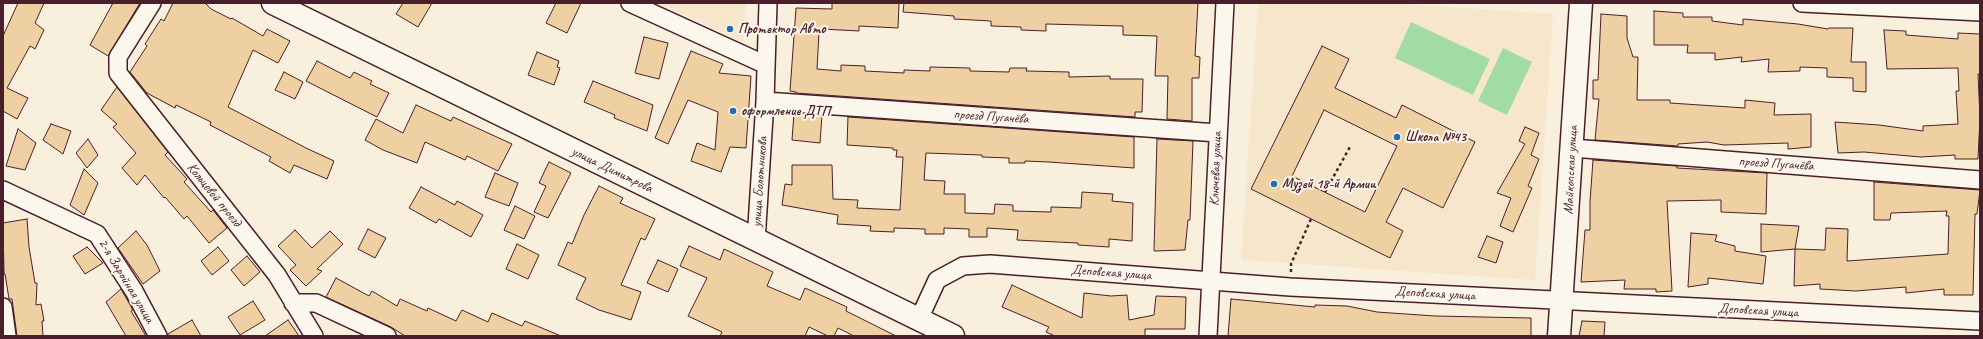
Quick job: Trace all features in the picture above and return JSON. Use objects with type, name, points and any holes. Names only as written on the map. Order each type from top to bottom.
[{"type":"street","name":"Кольцевой проезд","points":[[152,3],[118,57],[118,73],[277,275],[314,336]]},
{"type":"street","name":"улица Димитрова","points":[[273,3],[953,336]]},
{"type":"street","points":[[630,3],[766,65]]},
{"type":"street","name":"улица Болотникова","points":[[756,240],[765,101],[768,3]]},
{"type":"street","name":"Ключевая улица","points":[[1208,336],[1225,3]]},
{"type":"street","name":"Майкопская улица","points":[[1559,336],[1580,3]]},
{"type":"street","points":[[1802,3],[1980,12]]},
{"type":"street","name":"проезд Пугачёва","points":[[765,101],[1218,133]]},
{"type":"street","name":"проезд Пугачёва","points":[[1572,148],[1980,180]]},
{"type":"street","name":"2-я Заройная улица","points":[[3,190],[97,234],[134,291],[158,336]]},
{"type":"street","name":"Деповская улица","points":[[919,319],[937,280],[963,266],[990,264],[1290,287],[1980,321]]},
{"type":"street","points":[[293,303],[316,303],[387,336]]},
{"type":"street","points":[[3,307],[7,336]]},
{"type":"path","points":[[1325,192],[1351,145]]},
{"type":"path","points":[[1290,287],[1291,264],[1311,219]]},
{"type":"shaded area","name":"Протектор Авто","points":[[659,3],[746,3],[743,42],[689,17]]},
{"type":"shaded area","name":"Школа №43","points":[[1258,3],[1388,3],[1553,14],[1535,280],[1241,260]]},
{"type":"green space","points":[[1411,22],[1490,59],[1473,95],[1395,58]]},
{"type":"green space","points":[[1503,48],[1532,62],[1507,115],[1478,101]]},
{"type":"building","points":[[18,3],[44,3],[35,23],[44,30],[35,49],[30,46],[7,88],[28,98],[17,119],[3,111],[3,36]]},
{"type":"building","points":[[113,3],[140,3],[108,56],[90,45]]},
{"type":"building","points":[[173,3],[205,3],[211,9],[231,19],[232,18],[263,36],[267,29],[290,41],[278,63],[253,50],[228,107],[334,161],[327,179],[294,165],[290,173],[269,161],[271,157],[210,125],[211,122],[176,105],[175,108],[147,93],[130,72],[147,46],[145,44],[161,19],[164,21]]},
{"type":"building","points":[[403,3],[432,3],[418,27],[396,14]]},
{"type":"building","points":[[556,3],[581,3],[567,33],[546,23]]},
{"type":"building","points":[[832,3],[899,3],[898,28],[859,26],[859,31],[822,29],[821,33],[819,33],[817,69],[841,71],[841,65],[865,66],[865,71],[904,73],[904,70],[930,71],[930,67],[970,68],[970,71],[1009,72],[1010,68],[1027,68],[1026,71],[1069,72],[1069,77],[1110,76],[1110,79],[1143,79],[1142,112],[1135,112],[1135,117],[796,93],[790,91],[796,8],[832,9]]},
{"type":"building","points":[[904,3],[1198,3],[1195,56],[1200,57],[1199,78],[1192,78],[1192,121],[1167,119],[1168,76],[1155,76],[1157,36],[1123,35],[1123,26],[1046,24],[1046,31],[1021,30],[1021,27],[991,26],[991,21],[954,19],[954,16],[903,12]]},
{"type":"building","points":[[1654,11],[1683,13],[1683,17],[1712,17],[1712,21],[1743,25],[1743,19],[1798,24],[1828,29],[1853,28],[1851,62],[1866,62],[1866,92],[1853,91],[1853,78],[1827,77],[1827,68],[1800,67],[1800,71],[1768,72],[1769,59],[1741,62],[1742,57],[1715,60],[1715,53],[1687,53],[1688,45],[1654,45]]},
{"type":"building","points":[[1601,14],[1627,16],[1627,38],[1633,57],[1638,57],[1637,100],[1670,100],[1670,103],[1745,108],[1745,100],[1775,103],[1774,115],[1811,114],[1811,147],[1788,149],[1788,143],[1724,145],[1707,142],[1678,144],[1678,146],[1595,140],[1599,99],[1593,99],[1593,80],[1598,80]]},
{"type":"building","points":[[1884,30],[1906,31],[1906,35],[1958,39],[1958,33],[1980,34],[1980,74],[1978,74],[1980,118],[1978,159],[1955,159],[1955,155],[1921,157],[1864,152],[1838,153],[1835,122],[1879,125],[1923,131],[1923,126],[1958,124],[1956,91],[1959,91],[1958,68],[1887,69]]},
{"type":"building","points":[[644,37],[668,43],[659,79],[635,73]]},
{"type":"building","points":[[1322,46],[1349,59],[1335,88],[1396,118],[1402,105],[1475,142],[1443,208],[1403,188],[1386,222],[1403,231],[1390,258],[1251,189]],"holes":[[[1324,110],[1397,146],[1365,212],[1292,176]]]},
{"type":"building","points":[[691,51],[723,64],[719,73],[751,76],[746,148],[730,147],[721,172],[691,161],[697,143],[715,150],[718,112],[688,100],[668,144],[655,138]]},
{"type":"building","points":[[537,52],[559,61],[557,67],[560,68],[554,85],[528,75]]},
{"type":"building","points":[[317,61],[350,78],[354,72],[372,81],[370,84],[389,93],[377,117],[306,81]]},
{"type":"building","points":[[284,72],[303,82],[295,99],[275,90]]},
{"type":"building","points":[[593,81],[653,105],[647,131],[614,118],[615,115],[584,102]]},
{"type":"building","points":[[117,87],[168,152],[165,155],[187,179],[184,182],[211,212],[213,210],[227,228],[209,243],[187,216],[184,219],[145,175],[137,185],[122,168],[136,153],[113,127],[117,124],[101,110]]},
{"type":"building","points":[[416,105],[451,121],[453,117],[512,144],[498,171],[467,156],[465,160],[425,142],[417,163],[383,150],[365,140],[376,119],[403,133]]},
{"type":"building","points":[[794,113],[822,115],[820,143],[792,140]]},
{"type":"building","points":[[848,117],[1134,137],[1134,168],[1025,161],[1025,163],[1009,163],[1009,158],[982,157],[982,155],[926,153],[924,180],[945,181],[944,194],[965,194],[965,213],[994,214],[995,204],[1013,205],[1013,211],[1051,212],[1051,207],[1081,208],[1082,192],[1113,194],[1112,201],[1133,203],[1132,241],[1109,239],[1109,247],[1078,245],[1078,243],[1017,240],[1018,230],[987,228],[987,237],[969,237],[969,229],[944,228],[944,234],[925,234],[925,229],[894,228],[894,232],[870,231],[871,226],[837,224],[838,215],[782,205],[785,184],[792,185],[792,165],[832,165],[833,199],[858,200],[857,208],[900,210],[903,157],[896,157],[897,150],[893,150],[893,148],[847,145]]},
{"type":"building","points":[[51,124],[71,131],[63,154],[43,140]]},
{"type":"building","points":[[1525,127],[1539,133],[1531,155],[1539,159],[1528,186],[1532,188],[1513,232],[1500,226],[1511,198],[1497,193],[1525,144],[1519,141]]},
{"type":"building","points":[[18,129],[36,143],[25,170],[6,166]]},
{"type":"building","points":[[88,139],[98,155],[87,168],[76,153]]},
{"type":"building","points":[[1157,139],[1193,141],[1190,220],[1188,220],[1185,250],[1154,251]]},
{"type":"building","points":[[1593,160],[1677,166],[1677,168],[1767,173],[1766,214],[1721,212],[1721,200],[1667,201],[1672,291],[1656,292],[1656,289],[1624,289],[1625,280],[1581,282],[1585,230],[1590,230]]},
{"type":"building","points":[[549,162],[571,173],[548,218],[534,212],[546,186],[539,183]]},
{"type":"building","points":[[84,169],[98,183],[84,215],[70,205]]},
{"type":"building","points":[[495,173],[518,183],[509,206],[485,197]]},
{"type":"building","points":[[1874,182],[1980,190],[1977,214],[1975,214],[1973,295],[1944,295],[1944,289],[1906,293],[1906,287],[1856,291],[1820,289],[1820,284],[1794,286],[1795,249],[1825,250],[1826,228],[1848,229],[1847,261],[1948,254],[1949,216],[1946,216],[1947,211],[1891,213],[1890,220],[1874,220]]},
{"type":"building","points":[[599,186],[623,198],[620,203],[655,219],[645,240],[641,238],[621,285],[641,292],[631,320],[599,310],[576,299],[586,278],[558,265],[568,242],[572,244],[584,215]]},
{"type":"building","points":[[421,187],[455,205],[457,201],[483,215],[471,237],[439,219],[436,223],[409,208]]},
{"type":"building","points":[[515,206],[535,216],[524,239],[504,230]]},
{"type":"building","points":[[27,219],[29,247],[35,283],[37,283],[36,305],[41,304],[44,321],[42,321],[43,336],[17,336],[12,299],[9,299],[4,274],[3,223]]},
{"type":"building","points":[[1761,224],[1799,226],[1795,249],[1761,252]]},
{"type":"building","points":[[368,229],[386,238],[375,258],[358,249]]},
{"type":"building","points":[[295,230],[312,248],[330,231],[343,244],[317,269],[322,271],[306,286],[290,270],[296,265],[278,246]]},
{"type":"building","points":[[136,231],[147,245],[160,271],[143,284],[118,248]]},
{"type":"building","points":[[1691,233],[1717,235],[1715,241],[1735,246],[1735,251],[1766,256],[1763,284],[1708,278],[1708,284],[1688,287]]},
{"type":"building","points":[[1487,236],[1503,242],[1496,263],[1478,257]]},
{"type":"building","points":[[517,244],[539,255],[528,279],[506,269]]},
{"type":"building","points":[[689,246],[720,260],[724,249],[773,272],[767,286],[800,300],[805,288],[847,307],[846,311],[896,336],[854,336],[838,328],[834,336],[828,336],[809,327],[805,336],[720,336],[722,332],[688,316],[707,278],[680,266]]},
{"type":"building","points":[[87,247],[103,263],[85,274],[73,256]]},
{"type":"building","points":[[218,247],[229,261],[212,275],[201,261]]},
{"type":"building","points":[[247,256],[260,272],[244,286],[231,270]]},
{"type":"building","points":[[658,260],[678,269],[668,292],[647,283]]},
{"type":"building","points":[[336,278],[369,296],[372,291],[397,306],[400,299],[427,311],[428,308],[456,321],[462,310],[488,322],[492,313],[522,326],[525,321],[561,336],[405,336],[391,327],[326,297]]},
{"type":"building","points":[[1012,285],[1082,318],[1084,293],[1111,296],[1127,295],[1129,320],[1154,315],[1156,296],[1186,297],[1185,329],[1145,329],[1145,336],[1055,336],[1046,332],[1049,327],[1002,307]]},
{"type":"building","points":[[121,289],[133,310],[131,311],[146,336],[126,336],[106,302]]},
{"type":"building","points":[[1231,299],[1315,307],[1315,305],[1347,306],[1377,312],[1435,316],[1531,318],[1531,336],[1228,336]]},
{"type":"building","points":[[253,301],[265,320],[240,335],[228,317]]},
{"type":"building","points":[[192,320],[201,336],[168,336],[168,334]]},
{"type":"building","points":[[288,320],[299,336],[265,336]]},
{"type":"building","points":[[1582,321],[1605,322],[1604,336],[1579,336]]},
{"type":"place","name":"Протектор Авто","points":[[730,29]]},
{"type":"place","name":"оформление ДТП","points":[[733,111]]},
{"type":"place","name":"Школа №43","points":[[1397,137]]},
{"type":"place","name":"Музей 18-й Армии","points":[[1274,184]]}]
